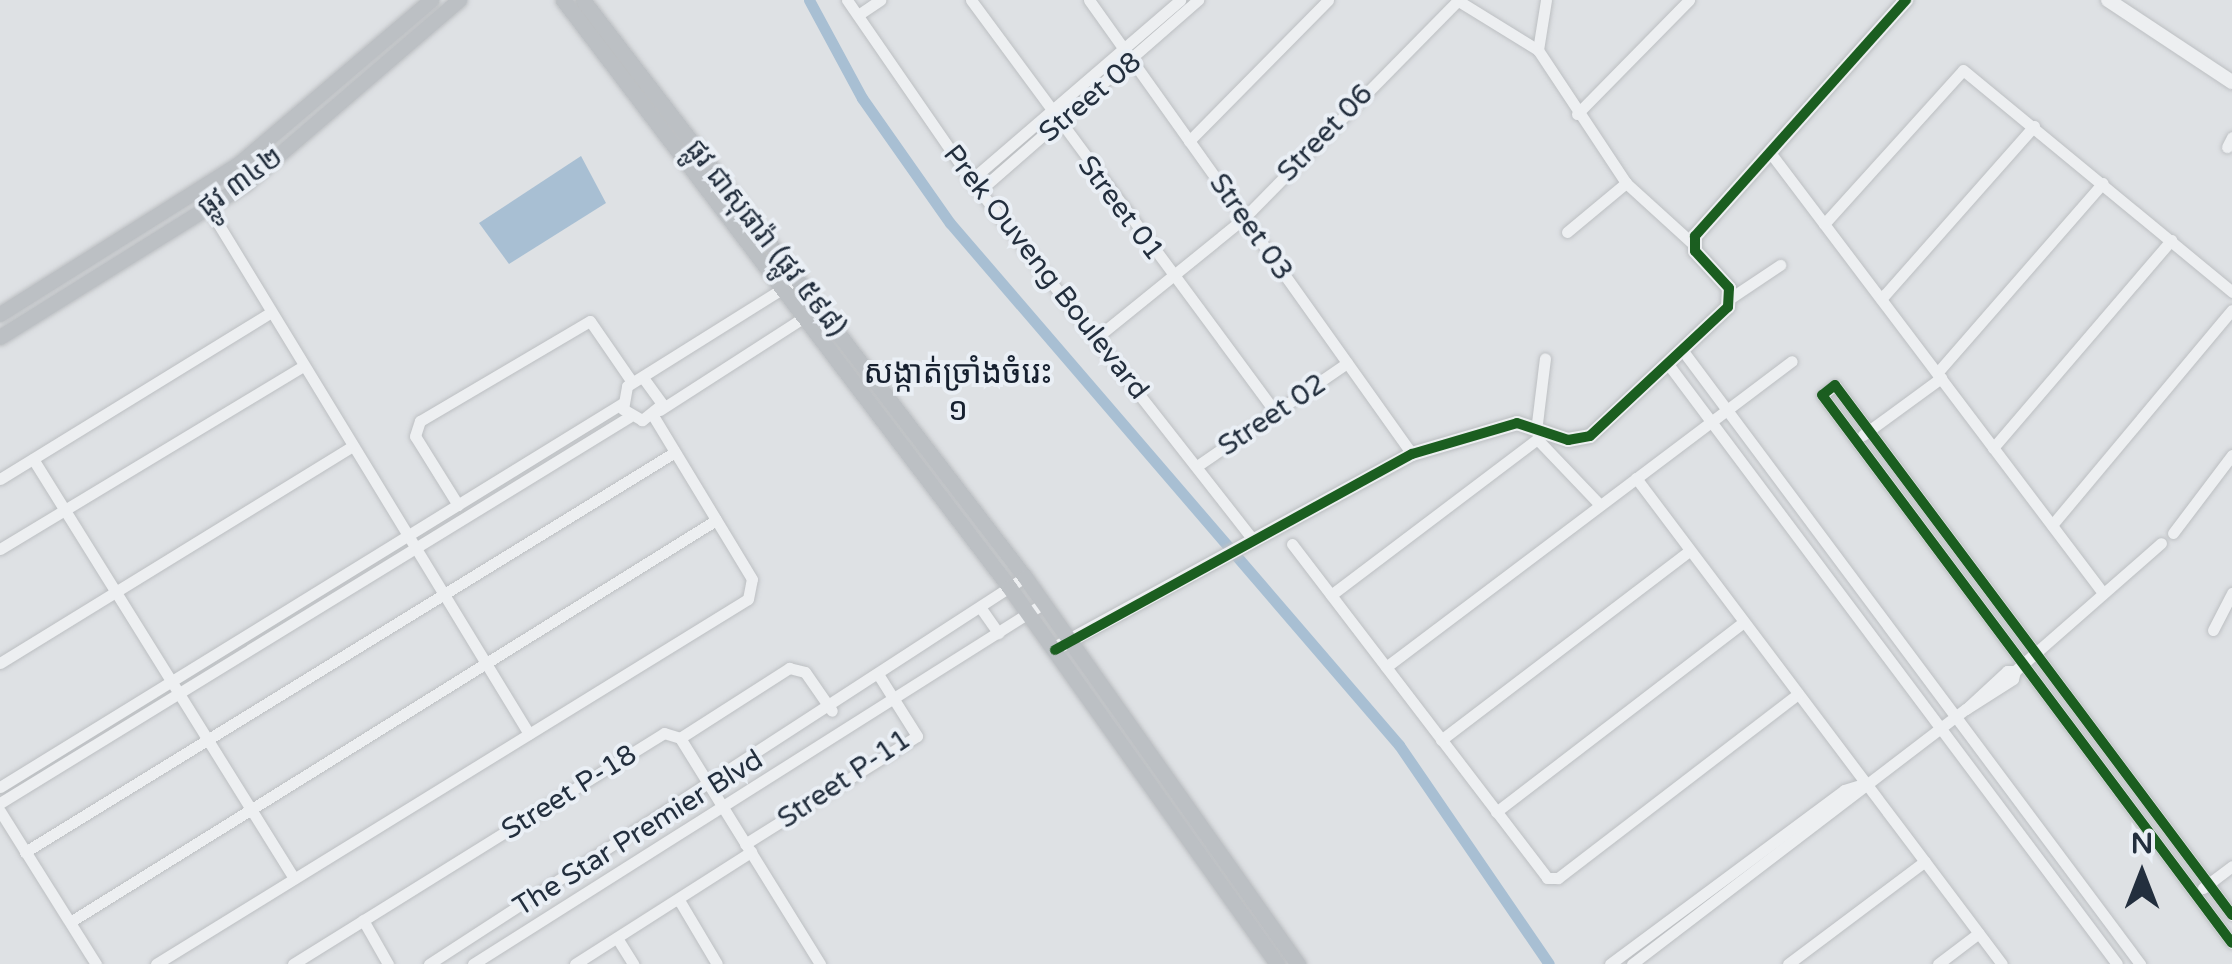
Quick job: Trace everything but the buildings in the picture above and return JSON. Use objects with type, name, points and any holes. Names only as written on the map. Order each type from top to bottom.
[{"type":"main road","name":"ផ្លូវ ៣៤២","points":[[0,314],[237,165],[430,0]]},
{"type":"main road","name":"ផ្លូវ ៣៤២","points":[[0,337],[208,207],[460,0]]},
{"type":"main road","name":"ផ្លូវ ជាសុផារ៉ា (ផ្លូវ ៥៩៨)","points":[[563,0],[791,283]]},
{"type":"main road","name":"ផ្លូវ ជាសុផារ៉ា (ផ្លូវ ៥៩៨)","points":[[583,0],[812,312],[834,354],[1055,650],[1277,964]]},
{"type":"main road","name":"ផ្លូវ ជាសុផារ៉ា (ផ្លូវ ៥៩៨)","points":[[812,312],[848,344],[1044,602],[1298,964]]},
{"type":"main road","points":[[834,354],[848,344]]},
{"type":"main road","points":[[1167,806],[1182,796]]},
{"type":"street","name":"Prek Ouveng Boulevard","points":[[847,0],[975,185],[1197,466],[1249,540]]},
{"type":"street","points":[[858,15],[880,0]]},
{"type":"street","name":"Street 01","points":[[972,0],[1054,120],[1276,413]]},
{"type":"street","name":"Street 03","points":[[1089,0],[1412,454]]},
{"type":"street","points":[[1130,57],[1180,0]]},
{"type":"street","name":"Street 08","points":[[975,185],[1198,0]]},
{"type":"street","points":[[1189,141],[1328,0]]},
{"type":"street","points":[[1458,0],[1538,50],[1626,183],[1692,243],[1732,297]]},
{"type":"street","name":"Street 06","points":[[1096,338],[1244,218],[1458,0]]},
{"type":"street","points":[[1538,50],[1546,0]]},
{"type":"street","points":[[1577,114],[1689,0]]},
{"type":"street","points":[[1692,243],[1906,0]]},
{"type":"street","points":[[2108,0],[2232,82]]},
{"type":"street","points":[[1824,224],[1955,73],[1972,72],[2232,292]]},
{"type":"street","points":[[1881,299],[2034,126]]},
{"type":"street","points":[[1772,155],[2103,593]]},
{"type":"street","points":[[1567,232],[1626,183]]},
{"type":"street","points":[[1855,440],[1939,376],[2102,183]]},
{"type":"street","points":[[208,207],[350,448],[529,734]]},
{"type":"street","points":[[1994,448],[2171,240]]},
{"type":"street","points":[[1055,650],[1220,555],[1412,454],[1538,423],[1568,440],[1590,436],[1683,351],[1732,297],[1780,264]]},
{"type":"street","points":[[0,786],[622,404],[638,381],[791,283]]},
{"type":"street","points":[[2052,525],[2232,310]]},
{"type":"street","points":[[0,479],[271,312]]},
{"type":"street","points":[[0,803],[630,416],[657,413],[812,312]]},
{"type":"street","points":[[156,964],[756,591],[675,452],[657,413],[660,390],[638,381],[590,320],[420,421],[415,436],[458,504]]},
{"type":"street","points":[[1683,351],[1914,661],[1961,713],[1992,766],[2139,964]]},
{"type":"street","points":[[1538,423],[1544,358]]},
{"type":"street","points":[[1386,667],[1792,362]]},
{"type":"street","name":"Street 02","points":[[1197,466],[1347,363]]},
{"type":"street","points":[[1668,364],[2117,964]]},
{"type":"street","points":[[0,550],[302,367]]},
{"type":"street","points":[[2232,915],[1835,385],[1822,395],[2019,667],[2232,943]]},
{"type":"street","points":[[622,404],[630,416]]},
{"type":"street","points":[[1331,595],[1537,439],[1600,505]]},
{"type":"street","points":[[0,663],[350,448]]},
{"type":"street","points":[[25,852],[675,452]]},
{"type":"street","points":[[2172,533],[2232,455]]},
{"type":"street","points":[[33,459],[294,879]]},
{"type":"street","points":[[1636,478],[2002,964]]},
{"type":"street","points":[[70,922],[716,520]]},
{"type":"street","points":[[1610,964],[1650,930],[1867,783],[1961,713],[2036,653],[2161,542]]},
{"type":"street","points":[[1292,544],[1547,878],[1558,878],[1798,694]]},
{"type":"street","points":[[1940,553],[1954,544]]},
{"type":"street","points":[[1441,740],[1690,550]]},
{"type":"street","points":[[1822,570],[1838,558]]},
{"type":"street","name":"The Star Premier Blvd","points":[[429,964],[832,711],[878,674],[1025,577]]},
{"type":"street","points":[[2212,630],[2232,594]]},
{"type":"street","name":"The Star Premier Blvd","points":[[473,964],[859,721],[899,703],[1044,602]]},
{"type":"street","points":[[980,606],[998,633]]},
{"type":"street","points":[[1496,812],[1744,622]]},
{"type":"street","points":[[1898,672],[1914,661]]},
{"type":"street","name":"Street P-18","points":[[293,964],[664,733],[680,738],[788,668],[806,672],[832,711]]},
{"type":"street","points":[[878,674],[899,703]]},
{"type":"street","name":"Street P-11","points":[[575,964],[678,900],[748,848],[917,736],[899,703]]},
{"type":"street","points":[[680,738],[820,964]]},
{"type":"street","points":[[1977,777],[1992,766]]},
{"type":"street","points":[[2109,779],[2123,770]]},
{"type":"street","points":[[1632,964],[1854,803],[1867,783]]},
{"type":"street","points":[[0,812],[96,964]]},
{"type":"street","points":[[1788,964],[1925,861]]},
{"type":"street","points":[[2048,872],[2064,861]]},
{"type":"street","points":[[2195,894],[2232,866]]},
{"type":"street","points":[[1715,884],[1725,897]]},
{"type":"street","points":[[678,900],[717,964]]},
{"type":"street","points":[[363,920],[388,964]]},
{"type":"street","points":[[1650,930],[1661,943]]},
{"type":"street","points":[[1938,964],[1979,933]]},
{"type":"street","points":[[618,938],[633,964]]},
{"type":"water","points":[[581,156],[606,203],[509,264],[479,223]]},
{"type":"waterway","points":[[809,0],[862,98],[950,223],[1399,745],[1549,964]]},
{"type":"cycle path","points":[[1055,650],[1412,454],[1517,423],[1568,440],[1590,436],[1728,307],[1729,288],[1695,251],[1695,236],[1906,0]]},
{"type":"cycle path","points":[[2232,915],[1835,385],[1822,395],[2232,943]]},
{"type":"district","name":"សង្កាត់ច្រាំងចំរេះ ១","points":[[958,392]]}]
